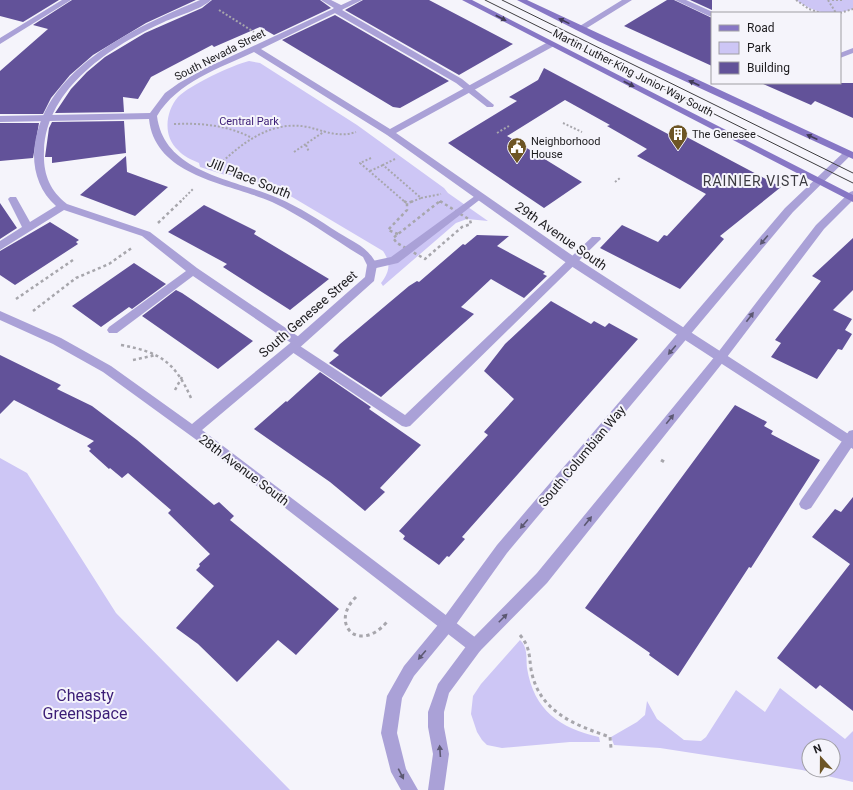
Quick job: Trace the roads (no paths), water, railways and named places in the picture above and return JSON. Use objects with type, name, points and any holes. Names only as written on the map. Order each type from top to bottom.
[{"type":"main road","name":"Martin Luther King Junior Way South","points":[[466,0],[852,197]]},
{"type":"main road","name":"Martin Luther King Junior Way South","points":[[521,0],[579,29],[851,152]]},
{"type":"street","points":[[0,42],[67,0]]},
{"type":"street","points":[[207,0],[151,24],[117,43],[82,71],[65,88],[45,119],[40,138],[40,168],[46,191],[53,199],[63,206],[146,234],[193,271],[295,345],[406,422],[596,239]]},
{"type":"street","points":[[325,0],[435,66],[470,89],[490,105]]},
{"type":"street","name":"South Nevada Street","points":[[153,116],[160,104],[168,95],[182,85],[358,0]]},
{"type":"street","points":[[579,29],[628,0]]},
{"type":"street","points":[[679,0],[711,14]]},
{"type":"street","points":[[390,133],[551,44]]},
{"type":"street","name":"29th Avenue South","points":[[255,49],[390,133],[572,261],[684,336],[852,440]]},
{"type":"street","points":[[841,56],[853,50]]},
{"type":"street","points":[[0,119],[153,116]]},
{"type":"street","name":"Jill Place South","points":[[153,116],[155,133],[171,157],[191,169],[275,200],[298,212],[367,255],[372,265]]},
{"type":"street","name":"South Columbian Way","points":[[410,790],[398,772],[389,733],[395,696],[409,671],[447,625],[502,549],[684,336],[789,210],[851,152]]},
{"type":"street","name":"South Genesee Street","points":[[192,431],[295,345],[370,278],[372,265],[394,260],[479,196]]},
{"type":"street","points":[[436,790],[441,754],[436,727],[436,712],[443,689],[475,646],[542,578],[720,358],[820,227],[852,197]]},
{"type":"street","points":[[13,199],[28,228]]},
{"type":"street","points":[[0,246],[63,206]]},
{"type":"street","points":[[113,330],[193,271]]},
{"type":"street","name":"28th Avenue South","points":[[0,315],[85,355],[107,369],[192,431],[475,646]]},
{"type":"street","points":[[806,504],[852,440]]},
{"type":"tram line","points":[[485,0],[853,183]]},
{"type":"tram line","points":[[502,0],[853,173]]},
{"type":"place","name":"The Genesee","points":[[678,151]]},
{"type":"place","name":"Neighborhood House","points":[[517,164]]},
{"type":"district","name":"RAINIER VISTA","points":[[756,181]]},
{"type":"park label","name":"Central Park","points":[[249,121]]},
{"type":"park label","name":"Cheasty Greenspace","points":[[85,704]]}]
